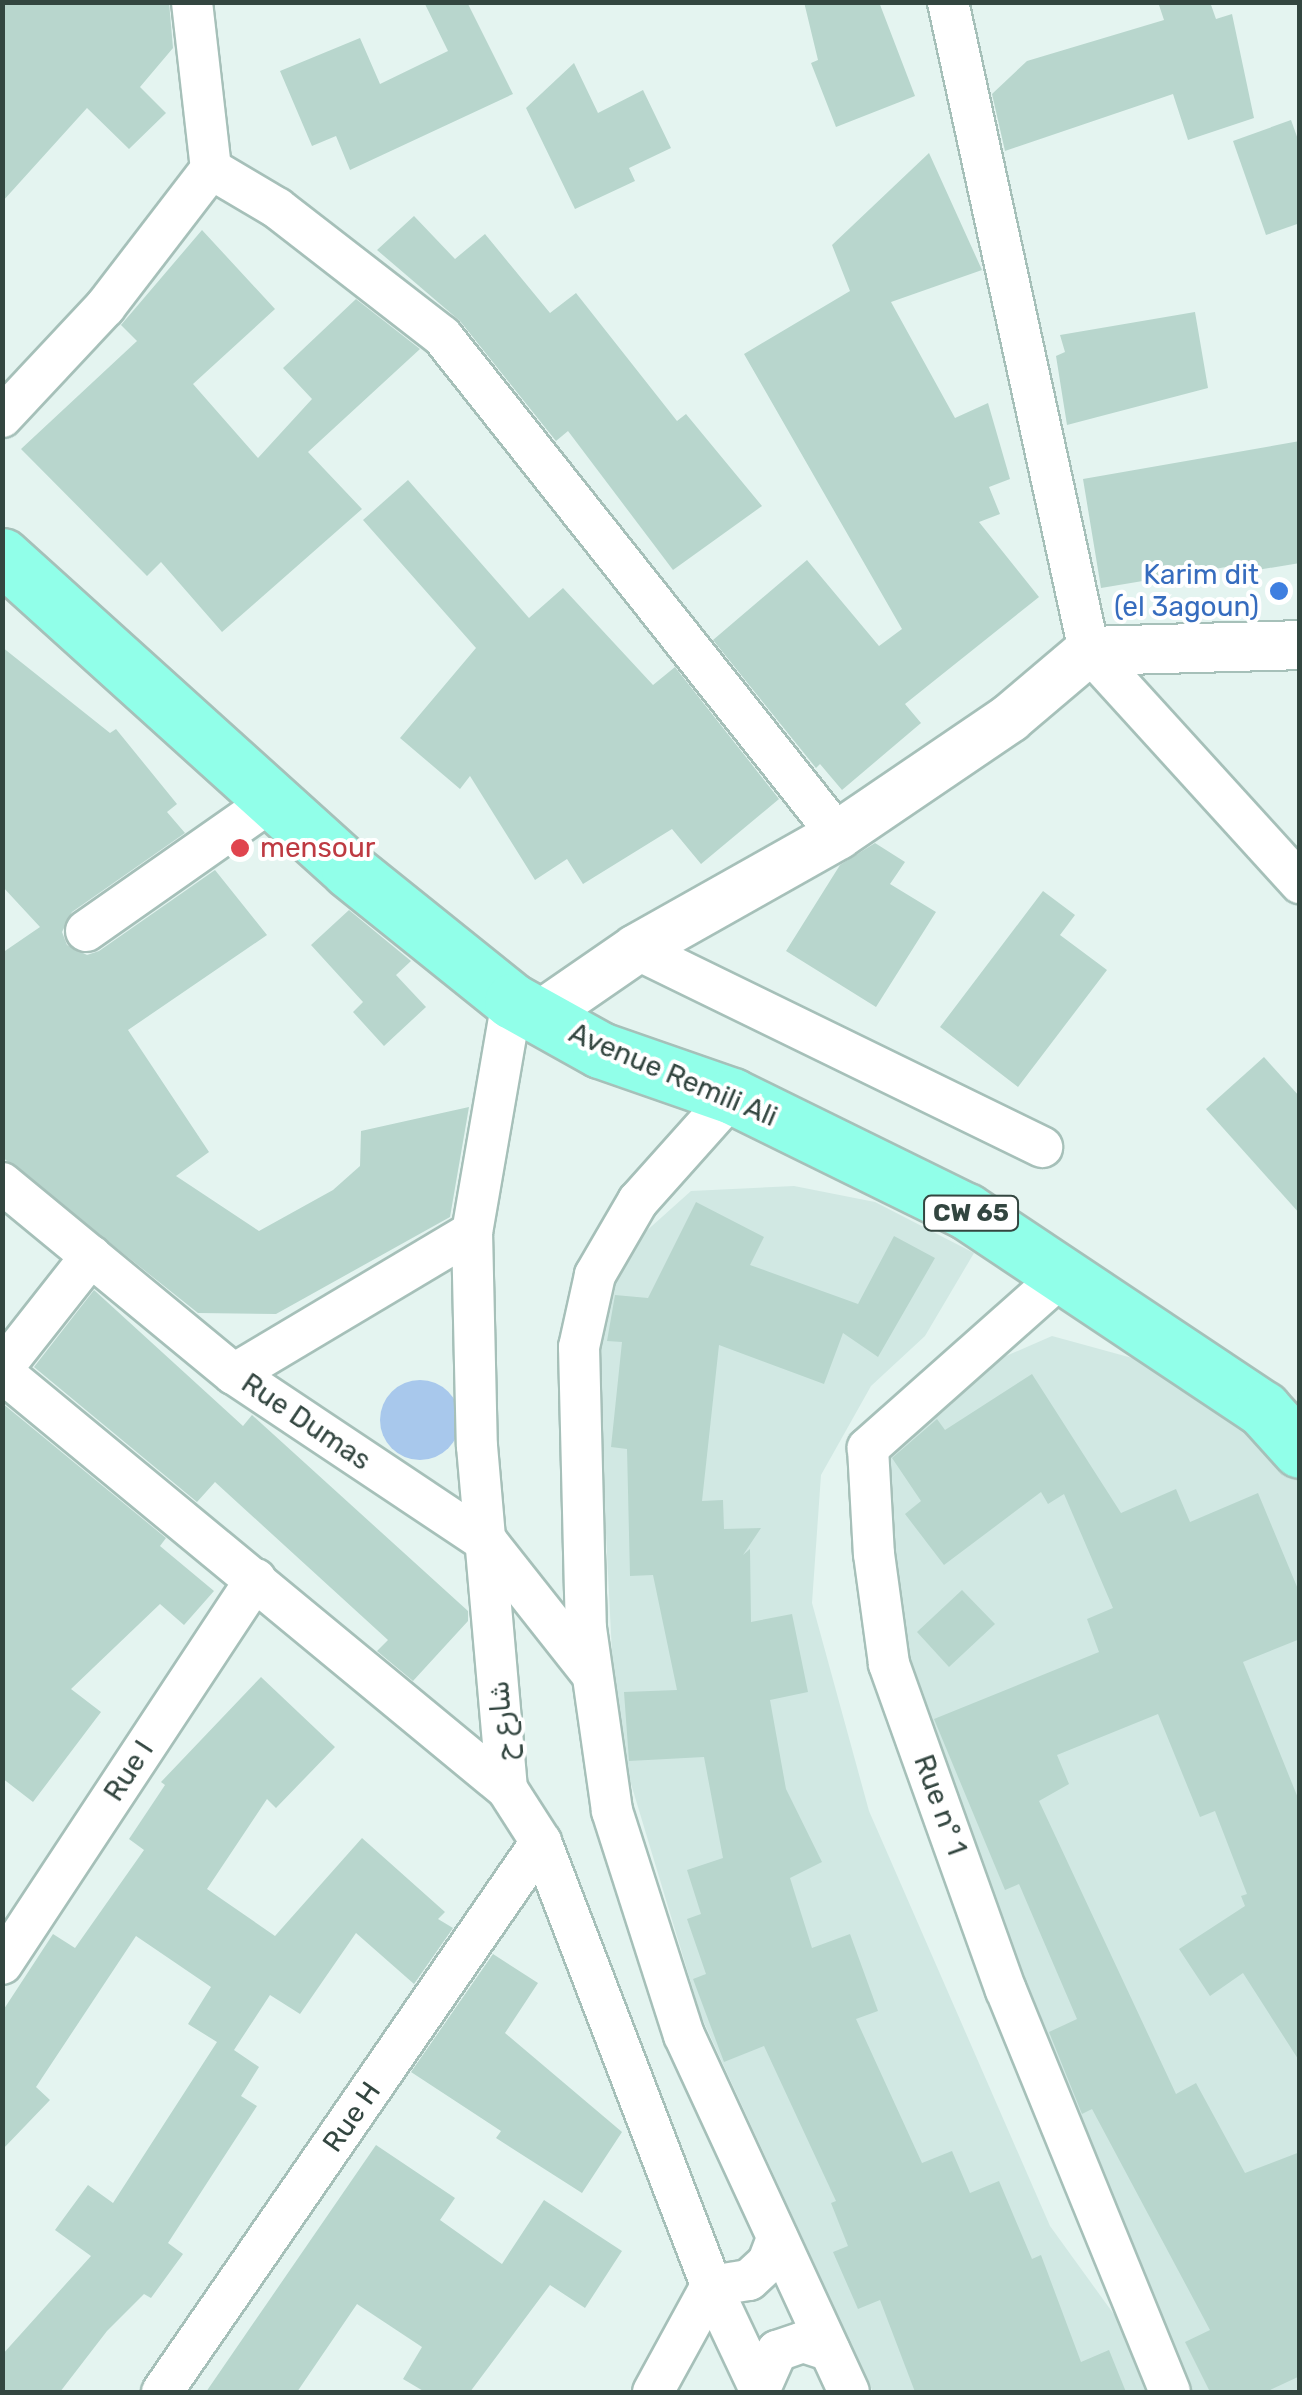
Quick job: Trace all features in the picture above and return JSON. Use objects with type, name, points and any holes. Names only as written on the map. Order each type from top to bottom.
[{"type":"main road","name":"Avenue Remili Ali","points":[[2,556],[273,800],[526,1008],[600,1050],[732,1096],[966,1210],[1066,1273],[1263,1409],[1300,1450]]},
{"type":"street","points":[[2,417],[105,307],[211,169],[192,2]]},
{"type":"street","points":[[948,2],[1089,651],[1300,883]]},
{"type":"street","points":[[211,169],[277,208],[442,336],[838,835]]},
{"type":"street","points":[[526,1008],[838,835],[1010,718],[1089,651],[1300,645]]},
{"type":"street","points":[[86,931],[273,800]]},
{"type":"street","points":[[636,949],[1042,1147]]},
{"type":"street","name":"شارع ح","points":[[526,1008],[472,1232],[477,1446],[489,1544],[507,1789],[542,1842],[711,2286],[760,2391]]},
{"type":"street","points":[[732,1096],[638,1201],[595,1275],[579,1347],[578,1535],[592,1675],[612,1812],[644,1917],[684,2035],[849,2392]]},
{"type":"street","name":"Rue Dumas","points":[[2,1183],[234,1374],[489,1544],[592,1675]]},
{"type":"street","points":[[234,1374],[472,1232]]},
{"type":"street","points":[[90,1256],[2,1371],[507,1789]]},
{"type":"street","name":"Rue n° 1","points":[[1066,1273],[868,1448],[874,1554],[889,1664],[1006,1990],[1170,2392]]},
{"type":"street","name":"Rue I","points":[[2,1964],[256,1579]]},
{"type":"street","name":"Rue H","points":[[162,2392],[542,1842]]},
{"type":"street","points":[[654,2392],[711,2286],[749,2280],[768,2262],[776,2238]]},
{"type":"street","points":[[760,2391],[777,2351],[804,2342],[830,2351]]},
{"type":"shaded area","points":[[794,1186],[875,1202],[974,1253],[925,1336],[871,1386],[821,1475],[812,1603],[869,1811],[1050,2226],[1118,2320],[1151,2392],[873,2392],[701,2016],[616,1734],[596,1332],[624,1251],[691,1191]]},
{"type":"shaded area","points":[[1052,1336],[1176,1370],[1299,1481],[1299,2392],[1181,2392],[955,1848],[874,1554],[876,1438],[928,1390]]},
{"type":"shaded area","points":[[420,1380],[435,1383],[448,1392],[457,1405],[457,1435],[448,1448],[435,1457],[420,1460],[405,1457],[392,1448],[383,1435],[380,1420],[383,1405],[392,1392],[405,1383]]},
{"type":"building","points":[[2,2],[169,2],[173,48],[140,87],[166,113],[129,149],[87,108],[2,202]]},
{"type":"building","points":[[424,2],[467,2],[513,94],[350,170],[336,136],[312,146],[280,71],[360,38],[380,84],[448,51]]},
{"type":"building","points":[[804,2],[879,2],[915,96],[836,127],[811,63],[818,60]]},
{"type":"building","points":[[1158,2],[1210,2],[1216,19],[1232,14],[1254,118],[1188,140],[1173,94],[1005,151],[992,94],[1027,61],[1164,20]]},
{"type":"building","points":[[574,63],[598,113],[643,90],[671,148],[629,168],[635,181],[575,209],[526,108]]},
{"type":"building","points":[[1291,120],[1300,145],[1300,223],[1266,235],[1233,141]]},
{"type":"building","points":[[929,153],[982,270],[891,302],[955,418],[988,403],[1010,479],[989,487],[1000,514],[979,522],[1039,597],[905,704],[921,723],[842,790],[820,764],[816,768],[713,640],[807,560],[879,646],[902,629],[744,354],[850,291],[832,245]]},
{"type":"building","points":[[414,216],[455,259],[485,234],[550,313],[576,293],[677,421],[686,414],[762,506],[673,570],[568,431],[556,441],[460,321],[377,250]]},
{"type":"building","points":[[202,230],[275,309],[193,384],[258,458],[312,399],[283,368],[356,299],[420,349],[308,452],[362,509],[222,632],[161,562],[147,576],[21,449],[137,341],[121,325]]},
{"type":"building","points":[[1195,312],[1208,388],[1067,425],[1056,356],[1065,352],[1060,335]]},
{"type":"building","points":[[1300,441],[1300,563],[1257,570],[1256,562],[1101,588],[1083,479]]},
{"type":"building","points":[[408,480],[529,618],[563,588],[653,685],[675,667],[779,799],[701,864],[672,829],[583,884],[567,859],[535,880],[470,776],[460,789],[400,738],[476,648],[363,520]]},
{"type":"building","points":[[2,647],[110,733],[116,729],[177,804],[167,812],[185,833],[72,912],[62,932],[67,945],[87,955],[99,951],[215,870],[267,935],[128,1030],[209,1152],[176,1176],[259,1231],[333,1190],[360,1166],[361,1131],[469,1107],[450,1217],[276,1314],[198,1313],[2,1157],[2,953],[40,927],[2,886]]},
{"type":"building","points":[[875,843],[905,862],[890,884],[936,912],[876,1007],[786,951],[840,865]]},
{"type":"building","points":[[1043,891],[1075,915],[1060,935],[1107,970],[1018,1087],[940,1027]]},
{"type":"building","points":[[349,910],[411,961],[396,975],[426,1007],[384,1046],[353,1012],[363,1002],[311,945]]},
{"type":"building","points":[[1264,1057],[1300,1097],[1300,1214],[1206,1109]]},
{"type":"building","points":[[696,1202],[764,1237],[750,1265],[858,1304],[894,1236],[935,1258],[878,1357],[843,1333],[824,1384],[719,1345],[702,1501],[723,1500],[724,1529],[761,1528],[743,1555],[750,1549],[751,1622],[792,1614],[808,1692],[770,1700],[786,1789],[822,1862],[790,1878],[812,1948],[850,1934],[878,2011],[856,2019],[922,2163],[952,2151],[970,2193],[999,2181],[1032,2259],[1041,2255],[1081,2362],[1109,2350],[1126,2392],[915,2392],[880,2300],[858,2309],[833,2252],[848,2246],[831,2203],[836,2201],[764,2046],[724,2062],[693,1979],[706,1974],[687,1919],[701,1914],[687,1870],[723,1858],[704,1757],[629,1761],[624,1692],[677,1690],[653,1575],[630,1576],[627,1449],[611,1447],[622,1342],[607,1341],[615,1295],[648,1298]]},
{"type":"building","points":[[94,1290],[243,1426],[252,1415],[468,1611],[468,1621],[413,1681],[377,1651],[388,1640],[215,1482],[197,1502],[34,1367]]},
{"type":"building","points":[[1032,1374],[1121,1513],[1176,1489],[1190,1522],[1258,1493],[1300,1594],[1300,1639],[1243,1662],[1300,1803],[1300,2062],[1243,1973],[1210,1996],[1179,1949],[1245,1906],[1241,1896],[1247,1894],[1215,1811],[1200,1817],[1158,1714],[1057,1755],[1069,1784],[1039,1801],[1176,2094],[1196,2083],[1245,2173],[1300,2152],[1300,2376],[1266,2392],[1210,2392],[1185,2342],[1210,2330],[1092,2109],[1082,2114],[1049,2032],[1077,2019],[1019,1884],[1005,1890],[934,1719],[1099,1652],[1087,1619],[1113,1608],[1064,1494],[1048,1504],[1041,1492],[944,1565],[905,1514],[921,1501],[892,1458],[937,1419],[945,1430]]},
{"type":"building","points":[[2,1403],[166,1538],[160,1546],[214,1591],[184,1625],[160,1604],[71,1689],[101,1712],[33,1802],[2,1778]]},
{"type":"building","points":[[962,1590],[995,1624],[949,1667],[917,1632]]},
{"type":"building","points":[[261,1677],[335,1747],[276,1808],[267,1799],[207,1889],[275,1936],[362,1838],[445,1912],[438,1919],[453,1928],[414,1984],[356,1933],[300,2014],[270,1995],[234,2050],[259,2067],[241,2096],[257,2106],[168,2243],[183,2254],[151,2298],[144,2294],[107,2331],[60,2392],[2,2392],[2,2355],[91,2256],[55,2230],[88,2185],[113,2203],[217,2042],[188,2024],[211,1987],[136,1936],[36,2087],[50,2100],[2,2150],[2,2012],[53,1934],[75,1948],[144,1850],[129,1839],[165,1785],[161,1782]]},
{"type":"building","points":[[493,1954],[538,1983],[505,2033],[622,2132],[582,2193],[496,2138],[501,2131],[411,2072]]},
{"type":"building","points":[[376,2145],[455,2198],[440,2220],[502,2264],[544,2200],[622,2251],[585,2308],[550,2285],[470,2392],[425,2392],[403,2379],[422,2347],[357,2304],[297,2392],[206,2392]]},
{"type":"place","name":"Karim dit (el 3agoun)","points":[[1279,591]]},
{"type":"place","name":"mensour","points":[[240,848]]}]
